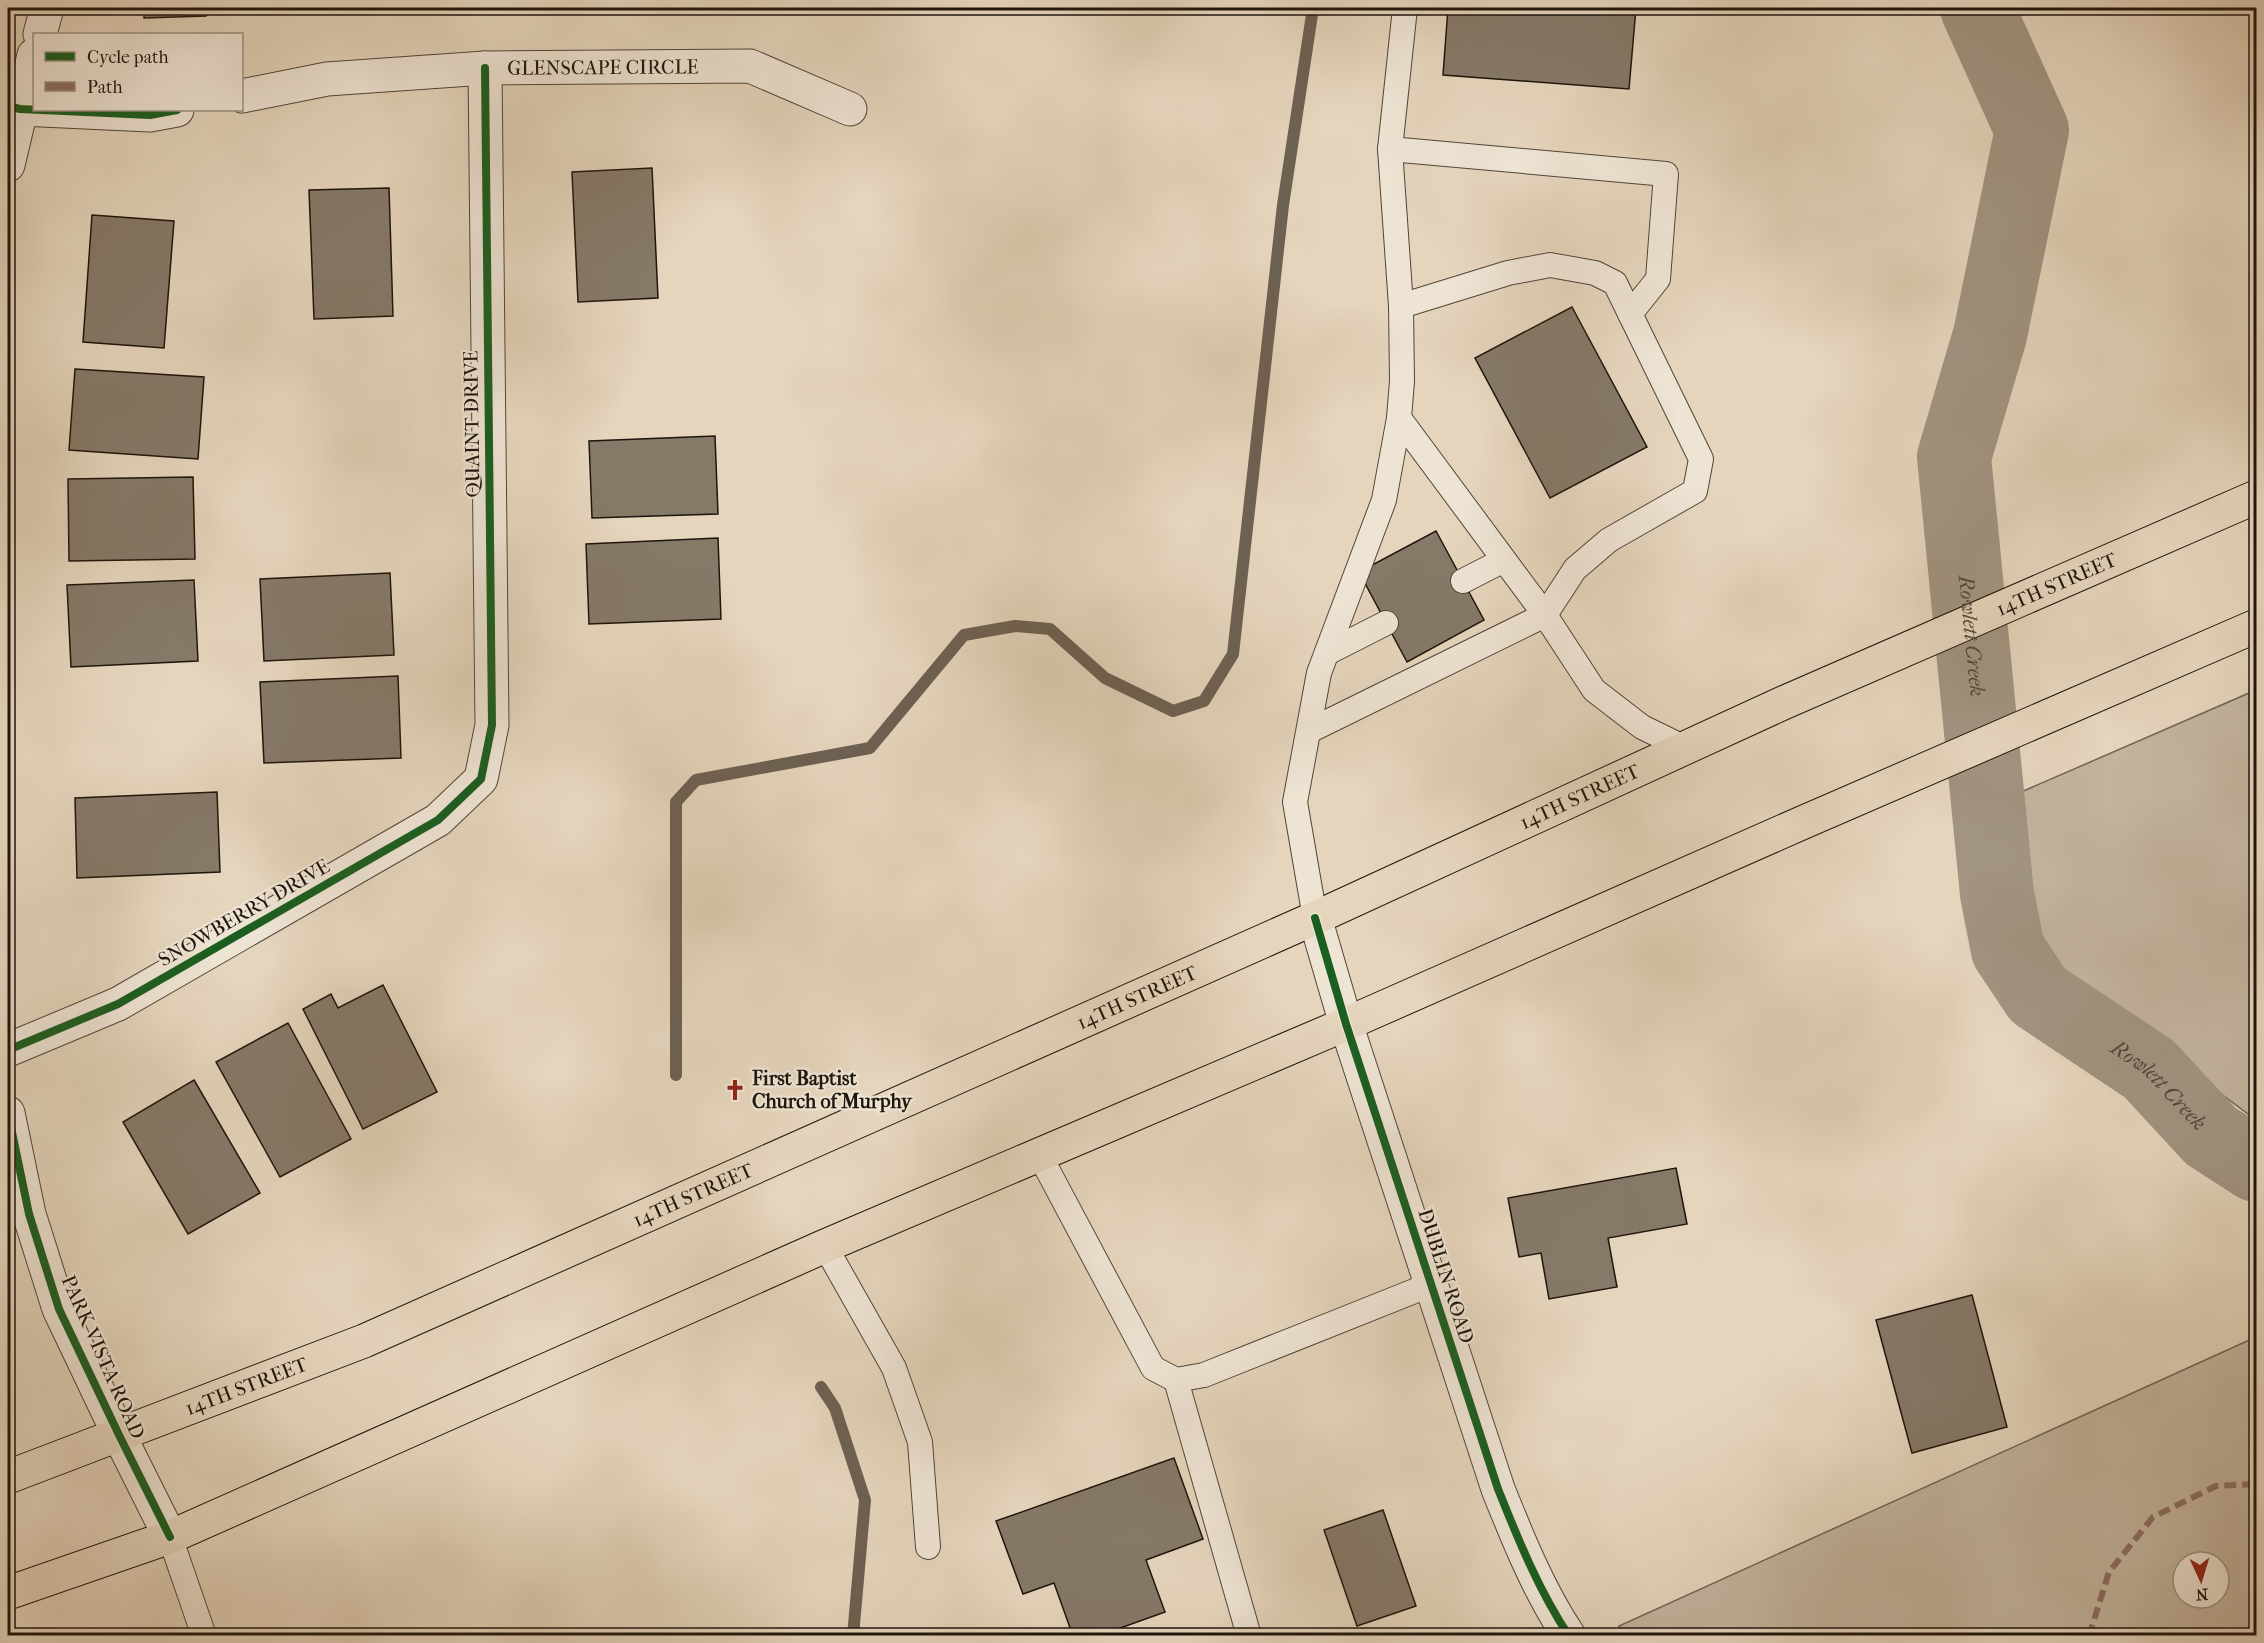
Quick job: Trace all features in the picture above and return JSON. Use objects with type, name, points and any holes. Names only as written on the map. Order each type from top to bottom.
[{"type":"main road","name":"14TH STREET","points":[[8,1477],[364,1341],[1315,918],[1784,703],[2256,497]]},
{"type":"main road","points":[[8,1593],[170,1537],[825,1246],[1346,1024],[2256,626]]},
{"type":"street","points":[[40,33],[47,8]]},
{"type":"street","points":[[8,165],[14,107],[33,58]]},
{"type":"street","name":"GLENSCAPE CIRCLE","points":[[243,96],[327,79],[485,68],[750,66],[850,109]]},
{"type":"street","name":"QUAINT DRIVE","points":[[481,779],[492,725],[485,68]]},
{"type":"street","points":[[14,107],[33,108]]},
{"type":"street","points":[[82,111],[150,115],[172,111]]},
{"type":"street","name":"SNOWBERRY DRIVE","points":[[8,1050],[118,1004],[438,820],[481,779]]},
{"type":"street","name":"DUBLIN ROAD","points":[[1315,918],[1346,1024],[1498,1489],[1538,1581],[1569,1635]]},
{"type":"street","name":"PARK VISTA ROAD","points":[[8,1113],[29,1214],[59,1309],[118,1435],[170,1537]]},
{"type":"lane","points":[[1315,918],[1295,802],[1319,673],[1384,500],[1399,418],[1402,381],[1401,306],[1390,149],[1405,8]]},
{"type":"lane","points":[[1390,149],[1666,174],[1658,279],[1630,314]]},
{"type":"lane","points":[[1310,731],[1545,615],[1575,569],[1609,540],[1695,491],[1701,459],[1614,283],[1595,273],[1550,265],[1508,273],[1401,306]]},
{"type":"lane","points":[[1399,418],[1545,615],[1594,690],[1641,727],[1685,748]]},
{"type":"lane","points":[[1463,581],[1504,560]]},
{"type":"lane","points":[[1327,652],[1386,623]]},
{"type":"lane","points":[[1039,1154],[1153,1368],[1176,1380],[1204,1375],[1432,1284]]},
{"type":"lane","points":[[825,1246],[894,1368],[920,1442],[928,1547]]},
{"type":"lane","points":[[1176,1380],[1249,1635]]},
{"type":"lane","points":[[170,1537],[204,1635]]},
{"type":"shaded area","points":[[2256,690],[2256,1120],[2037,956],[2005,799]]},
{"type":"shaded area","points":[[2256,1337],[2256,1635],[1627,1636],[1619,1626]]},
{"type":"building","points":[[144,8],[206,8],[206,16],[144,18]]},
{"type":"building","points":[[1448,8],[1636,8],[1629,89],[1443,75]]},
{"type":"building","points":[[652,168],[658,298],[578,302],[572,172]]},
{"type":"building","points":[[389,188],[393,316],[314,319],[309,190]]},
{"type":"building","points":[[92,215],[174,221],[164,348],[83,342]]},
{"type":"building","points":[[1572,307],[1647,447],[1550,498],[1475,358]]},
{"type":"building","points":[[75,369],[204,377],[198,459],[69,450]]},
{"type":"building","points":[[715,436],[718,514],[592,518],[589,441]]},
{"type":"building","points":[[193,477],[195,559],[69,561],[68,479]]},
{"type":"building","points":[[1436,531],[1484,620],[1407,662],[1359,572]]},
{"type":"building","points":[[718,538],[721,619],[589,624],[586,544]]},
{"type":"building","points":[[390,573],[394,655],[264,661],[260,579]]},
{"type":"building","points":[[194,580],[198,661],[71,667],[67,585]]},
{"type":"building","points":[[398,676],[401,758],[264,763],[260,682]]},
{"type":"building","points":[[217,792],[220,872],[77,878],[75,798]]},
{"type":"building","points":[[383,985],[437,1092],[363,1129],[303,1009],[331,994],[338,1008]]},
{"type":"building","points":[[288,1023],[351,1139],[280,1177],[216,1062]]},
{"type":"building","points":[[194,1080],[260,1193],[188,1234],[123,1122]]},
{"type":"building","points":[[1676,1168],[1687,1224],[1608,1238],[1617,1287],[1549,1299],[1541,1253],[1519,1257],[1508,1198]]},
{"type":"building","points":[[1972,1295],[2007,1427],[1912,1453],[1876,1320]]},
{"type":"building","points":[[1174,1458],[1203,1539],[1146,1560],[1165,1612],[1098,1636],[1073,1636],[1054,1583],[1023,1594],[996,1521]]},
{"type":"building","points":[[1383,1510],[1416,1606],[1357,1626],[1324,1530]]},
{"type":"waterway","points":[[676,1075],[676,802],[696,780],[870,748],[964,635],[1015,626],[1050,629],[1105,678],[1173,711],[1204,701],[1233,654],[1283,205],[1313,8]]},
{"type":"waterway","name":"Rowlett Creek","points":[[1977,8],[2032,130],[1990,335],[1954,457],[1997,894],[2008,950],[2038,995],[2149,1069],[2211,1136],[2256,1165]]},
{"type":"waterway","points":[[821,1387],[835,1408],[865,1500],[853,1636]]},
{"type":"marked path","points":[[2089,1636],[2109,1572],[2153,1517],[2216,1486],[2256,1484]]},
{"type":"cycle path","points":[[8,1050],[118,1004],[438,820],[481,779],[492,725],[485,68]]},
{"type":"cycle path","points":[[8,106],[33,110]]},
{"type":"cycle path","points":[[63,111],[150,115],[172,111]]},
{"type":"cycle path","points":[[1315,918],[1346,1024],[1498,1489],[1521,1546],[1569,1636]]},
{"type":"cycle path","points":[[8,1113],[29,1214],[59,1309],[170,1537]]},
{"type":"place","name":"First Baptist Church of Murphy","points":[[735,1090]]}]
